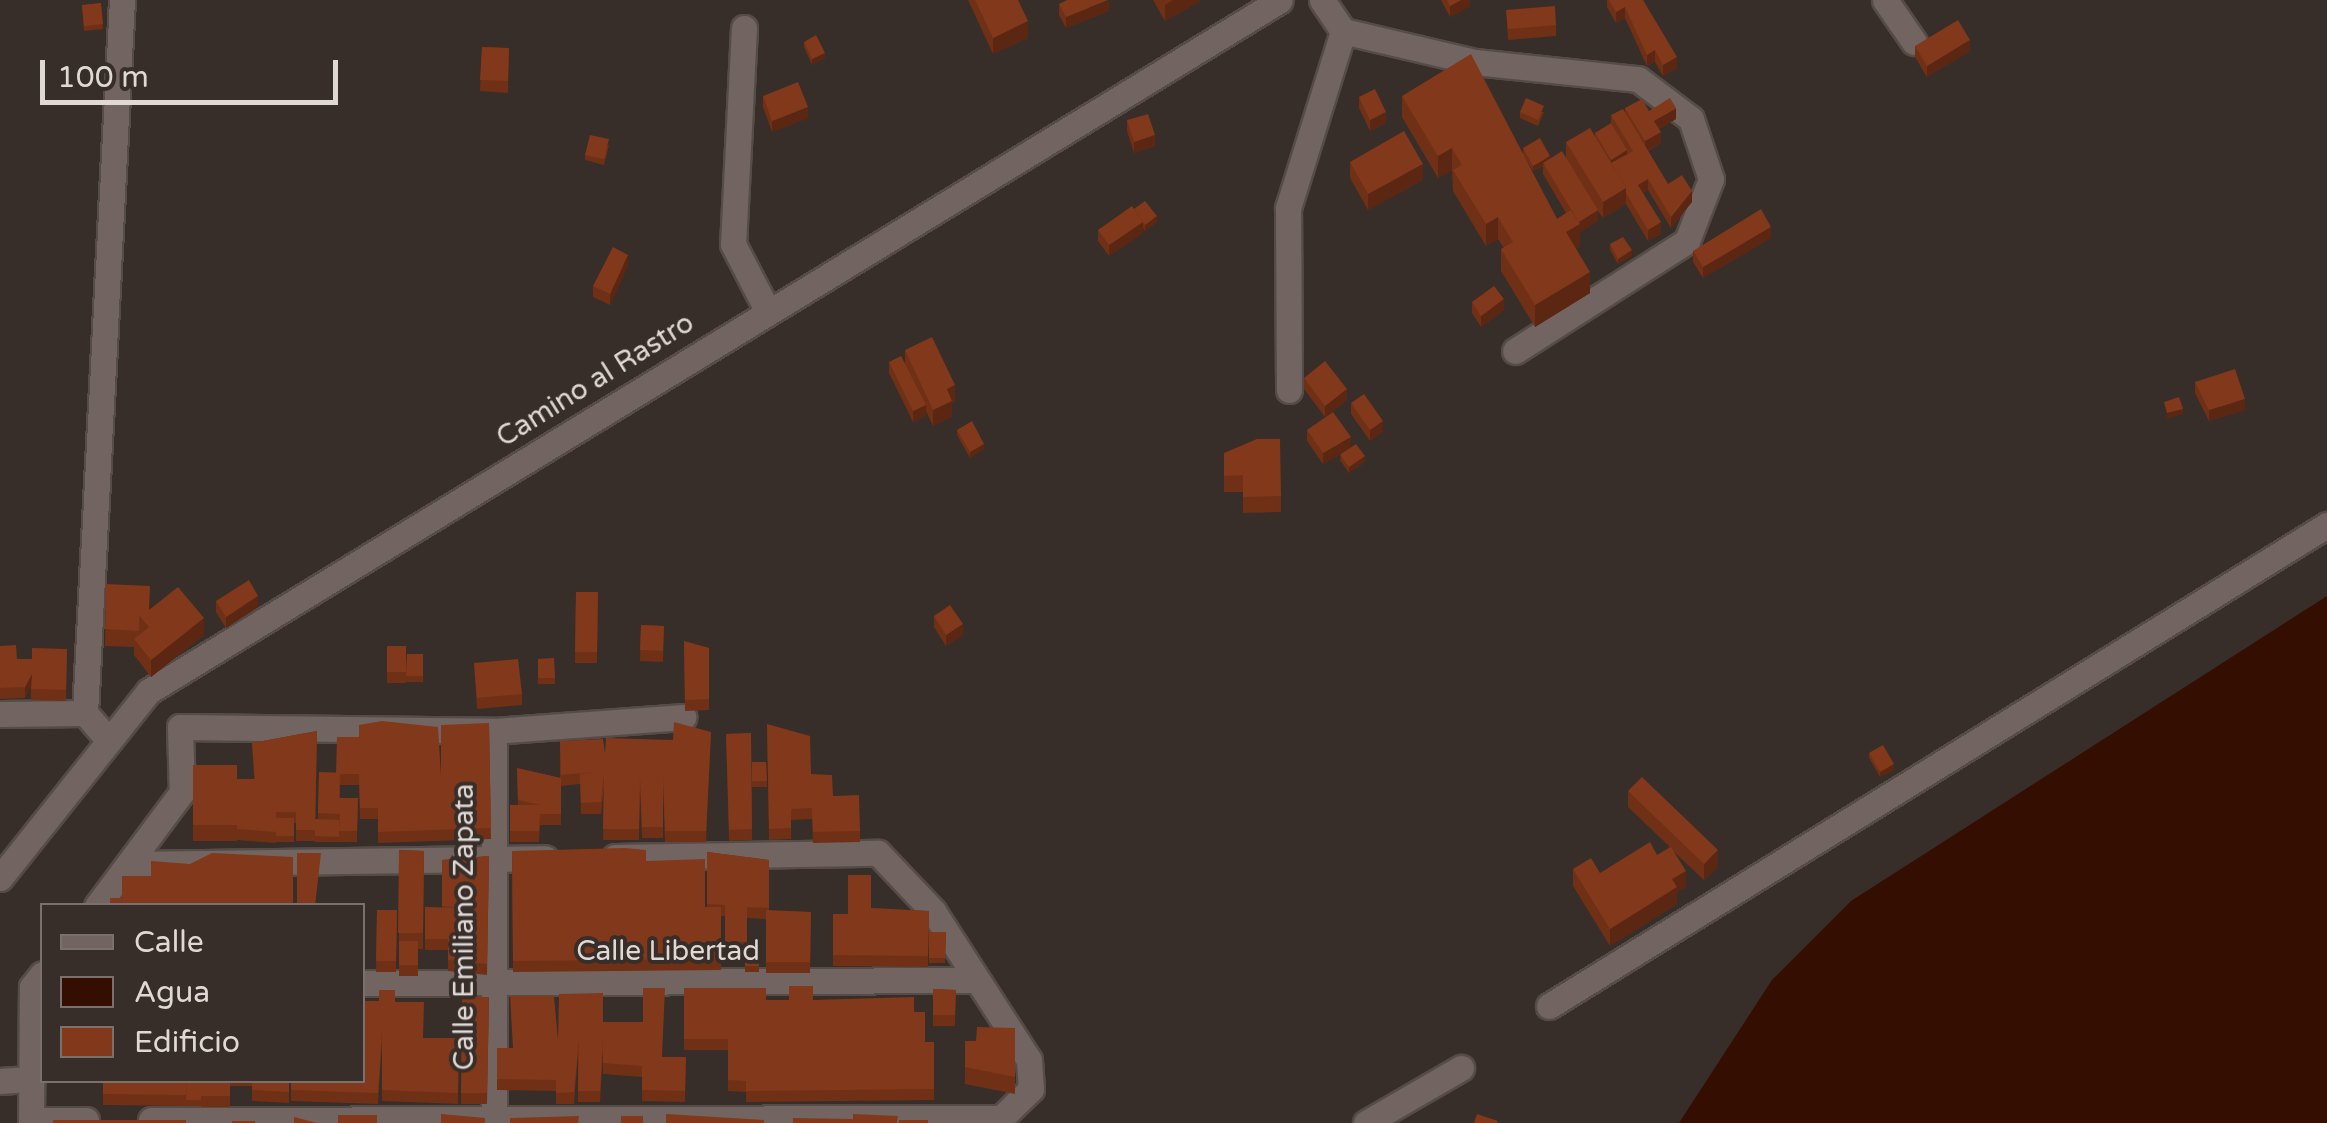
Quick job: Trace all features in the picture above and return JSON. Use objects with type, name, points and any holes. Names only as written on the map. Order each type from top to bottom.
[{"type":"street","points":[[105,736],[85,712],[122,0]]},
{"type":"street","name":"Camino al Rastro","points":[[0,878],[105,736],[149,691],[1280,0]]},
{"type":"street","points":[[1322,0],[1344,31],[1475,62],[1638,78],[1691,119],[1711,179],[1687,240],[1515,351]]},
{"type":"street","points":[[1885,0],[1914,42]]},
{"type":"street","points":[[744,28],[732,244],[767,310]]},
{"type":"street","points":[[1289,390],[1288,208],[1344,31]]},
{"type":"street","points":[[1549,1006],[2327,525]]},
{"type":"street","points":[[99,903],[182,792],[180,726],[149,691]]},
{"type":"street","points":[[0,714],[85,712]]},
{"type":"street","points":[[180,726],[494,731],[682,717]]},
{"type":"street","name":"Calle Emiliano Zapata","points":[[494,731],[494,1121]]},
{"type":"street","points":[[39,982],[31,1122],[997,1120],[1031,1089],[1029,1060],[933,911],[878,853],[130,864]]},
{"type":"street","name":"Calle Libertad","points":[[365,984],[975,980]]},
{"type":"street","points":[[1366,1123],[1461,1068]]},
{"type":"street","points":[[0,1081],[32,1079]]},
{"type":"water","points":[[2327,596],[2327,1123],[1679,1123],[1772,980],[1851,901]]},
{"type":"building","points":[[975,0],[1018,0],[1028,21],[993,38]]},
{"type":"building","points":[[1067,0],[1108,0],[1066,17],[1059,4]]},
{"type":"building","points":[[1609,0],[1643,0],[1677,57],[1663,65],[1655,50],[1647,55],[1625,7],[1616,12]]},
{"type":"building","points":[[101,3],[103,24],[84,26],[82,5]]},
{"type":"building","points":[[1555,6],[1556,25],[1508,29],[1506,10]]},
{"type":"building","points":[[1958,20],[1970,40],[1927,66],[1915,46]]},
{"type":"building","points":[[816,35],[825,53],[812,59],[804,42]]},
{"type":"building","points":[[482,47],[509,48],[508,81],[480,80]]},
{"type":"building","points":[[1471,54],[1557,219],[1571,210],[1580,224],[1566,232],[1590,272],[1535,305],[1501,249],[1513,242],[1498,217],[1486,224],[1453,170],[1462,165],[1452,148],[1438,156],[1402,96]]},
{"type":"building","points":[[798,82],[808,107],[772,121],[763,96]]},
{"type":"building","points":[[1375,89],[1386,112],[1370,120],[1359,97]]},
{"type":"building","points":[[1526,98],[1544,106],[1538,120],[1520,112]]},
{"type":"building","points":[[1670,98],[1676,108],[1654,121],[1661,132],[1645,141],[1625,108],[1642,99],[1649,111]]},
{"type":"building","points":[[1623,109],[1668,184],[1682,175],[1692,191],[1671,217],[1648,179],[1638,185],[1661,222],[1648,230],[1611,163],[1633,151],[1611,115]]},
{"type":"building","points":[[1148,114],[1155,135],[1134,142],[1127,120]]},
{"type":"building","points":[[1611,123],[1627,150],[1611,160],[1595,133]]},
{"type":"building","points":[[1590,128],[1626,188],[1603,202],[1566,142]]},
{"type":"building","points":[[1404,131],[1423,164],[1368,194],[1350,162]]},
{"type":"building","points":[[590,135],[609,139],[604,159],[585,155]]},
{"type":"building","points":[[1540,138],[1550,156],[1533,166],[1523,148]]},
{"type":"building","points":[[1562,151],[1598,210],[1579,222],[1543,163]]},
{"type":"building","points":[[1145,201],[1157,216],[1145,225],[1134,209]]},
{"type":"building","points":[[1132,206],[1143,222],[1109,245],[1098,230]]},
{"type":"building","points":[[1761,209],[1771,227],[1703,267],[1693,251]]},
{"type":"building","points":[[1623,237],[1632,250],[1618,259],[1610,244]]},
{"type":"building","points":[[613,247],[628,255],[610,294],[593,286]]},
{"type":"building","points":[[1494,286],[1504,299],[1481,316],[1472,302]]},
{"type":"building","points":[[932,337],[955,385],[947,389],[952,401],[933,410],[905,350]]},
{"type":"building","points":[[901,356],[926,405],[913,411],[889,362]]},
{"type":"building","points":[[1325,361],[1347,389],[1325,406],[1304,378]]},
{"type":"building","points":[[2235,369],[2245,399],[2209,410],[2195,382]]},
{"type":"building","points":[[1364,394],[1383,421],[1370,430],[1351,403]]},
{"type":"building","points":[[2179,397],[2183,409],[2167,413],[2164,402]]},
{"type":"building","points":[[1333,412],[1351,437],[1323,453],[1307,430]]},
{"type":"building","points":[[972,421],[984,444],[970,452],[957,430]]},
{"type":"building","points":[[1257,439],[1280,439],[1281,496],[1243,497],[1243,475],[1224,476],[1224,453]]},
{"type":"building","points":[[1356,444],[1365,456],[1349,467],[1340,455]]},
{"type":"building","points":[[249,580],[258,596],[226,617],[216,601]]},
{"type":"building","points":[[106,584],[150,586],[149,610],[178,587],[204,618],[151,660],[134,639],[149,627],[139,615],[139,631],[105,629]]},
{"type":"building","points":[[576,592],[598,592],[597,652],[575,652]]},
{"type":"building","points":[[950,605],[963,624],[946,635],[934,616]]},
{"type":"building","points":[[641,625],[664,626],[663,651],[640,650]]},
{"type":"building","points":[[684,641],[709,648],[709,699],[685,700]]},
{"type":"building","points":[[16,645],[17,659],[32,659],[32,648],[67,649],[66,690],[31,689],[32,674],[25,687],[0,688],[0,646]]},
{"type":"building","points":[[387,646],[406,646],[406,672],[387,672]]},
{"type":"building","points":[[407,654],[423,654],[423,676],[406,676]]},
{"type":"building","points":[[554,658],[555,678],[538,678],[538,659]]},
{"type":"building","points":[[518,659],[522,694],[477,698],[474,663]]},
{"type":"building","points":[[382,721],[438,727],[441,776],[441,725],[489,723],[491,828],[378,832],[378,808],[360,808],[359,774],[340,774],[339,798],[358,798],[357,831],[339,831],[340,814],[318,813],[319,772],[336,773],[337,737],[359,737],[359,725]]},
{"type":"building","points":[[674,722],[711,732],[706,831],[665,831],[663,775],[663,827],[642,827],[640,778],[639,829],[603,829],[604,772],[601,802],[581,803],[580,774],[594,772],[561,775],[560,741],[603,739],[605,753],[606,738],[673,740]]},
{"type":"building","points":[[767,724],[810,736],[811,774],[832,775],[833,796],[859,795],[860,831],[813,832],[812,808],[791,809],[791,828],[769,829]]},
{"type":"building","points":[[317,731],[315,830],[296,830],[296,812],[276,812],[276,832],[237,829],[237,779],[255,779],[252,743]]},
{"type":"building","points":[[751,733],[752,829],[729,830],[726,734]]},
{"type":"building","points":[[1883,745],[1894,764],[1880,772],[1869,753]]},
{"type":"building","points":[[752,762],[766,762],[767,781],[752,781]]},
{"type":"building","points":[[193,765],[237,765],[237,825],[193,825]]},
{"type":"building","points":[[517,768],[561,778],[561,814],[540,814],[539,831],[510,831],[510,805],[540,805],[518,800]]},
{"type":"building","points":[[1642,777],[1718,850],[1704,864],[1628,791]]},
{"type":"building","points":[[276,818],[294,818],[294,836],[276,836]]},
{"type":"building","points":[[315,819],[339,820],[339,837],[315,836]]},
{"type":"building","points":[[1650,842],[1657,855],[1671,847],[1686,871],[1672,879],[1677,887],[1610,929],[1573,869],[1591,858],[1600,873]]},
{"type":"building","points":[[399,850],[424,851],[423,933],[398,933]]},
{"type":"building","points":[[646,850],[646,861],[705,859],[705,907],[721,907],[721,959],[513,961],[512,851]]},
{"type":"building","points":[[707,852],[769,860],[769,908],[747,907],[747,942],[725,942],[725,905],[707,904]]},
{"type":"building","points":[[212,853],[293,857],[293,903],[122,903],[122,876],[151,876],[151,861],[190,864]]},
{"type":"building","points":[[297,853],[321,853],[315,903],[297,903]]},
{"type":"building","points":[[489,856],[487,964],[448,960],[448,939],[425,939],[425,907],[463,908],[442,906],[442,860]]},
{"type":"building","points":[[848,875],[871,875],[871,908],[929,911],[928,956],[833,955],[833,914],[848,914]]},
{"type":"building","points":[[377,910],[397,910],[396,961],[376,961]]},
{"type":"building","points":[[766,910],[811,912],[810,962],[766,962]]},
{"type":"building","points":[[929,932],[946,932],[945,958],[929,958]]},
{"type":"building","points":[[399,941],[418,941],[418,965],[399,965]]},
{"type":"building","points":[[745,953],[759,953],[759,966],[745,966]]},
{"type":"building","points":[[789,986],[813,986],[813,1000],[914,997],[914,1012],[925,1012],[925,1042],[934,1042],[934,1089],[746,1091],[746,1081],[728,1080],[728,1039],[684,1039],[684,988],[766,988],[766,1000],[789,1000]]},
{"type":"building","points":[[643,988],[665,988],[662,1057],[686,1057],[685,1091],[642,1090],[642,1066],[603,1063],[603,1039],[600,1091],[578,1091],[579,1039],[574,1092],[556,1093],[556,1080],[497,1079],[497,1048],[513,1048],[510,996],[554,996],[558,1040],[559,994],[603,993],[603,1022],[643,1022]]},
{"type":"building","points":[[933,989],[956,990],[955,1015],[933,1015]]},
{"type":"building","points":[[379,990],[395,990],[395,1002],[424,1002],[423,1038],[459,1038],[458,1093],[382,1090],[382,1030],[378,1093],[291,1090],[291,1083],[365,1083],[365,1001],[379,1001]]},
{"type":"building","points":[[462,997],[489,997],[487,1093],[461,1093]]},
{"type":"building","points":[[977,1027],[1015,1028],[1015,1077],[965,1067],[965,1041],[976,1041]]},
{"type":"building","points":[[103,1083],[187,1083],[186,1095],[103,1094]]},
{"type":"building","points":[[187,1083],[201,1083],[201,1100],[186,1100]]},
{"type":"building","points":[[201,1083],[230,1083],[230,1096],[201,1096]]},
{"type":"building","points":[[252,1083],[289,1083],[289,1092],[252,1090]]},
{"type":"building","points":[[441,1114],[485,1118],[485,1123],[441,1123]]},
{"type":"building","points":[[666,1114],[764,1120],[764,1123],[666,1123]]},
{"type":"building","points":[[853,1114],[898,1116],[897,1123],[853,1123]]},
{"type":"building","points":[[1477,1114],[1498,1121],[1474,1123]]},
{"type":"building","points":[[338,1115],[377,1115],[377,1123],[338,1123]]},
{"type":"building","points":[[579,1116],[578,1123],[510,1123],[510,1118]]},
{"type":"building","points":[[621,1116],[643,1116],[643,1123],[621,1123]]},
{"type":"building","points":[[294,1117],[317,1123],[294,1123]]},
{"type":"building","points":[[793,1118],[853,1119],[853,1123],[793,1123]]},
{"type":"building","points":[[186,1120],[186,1123],[53,1123]]},
{"type":"building","points":[[928,1120],[928,1123],[899,1123]]}]
